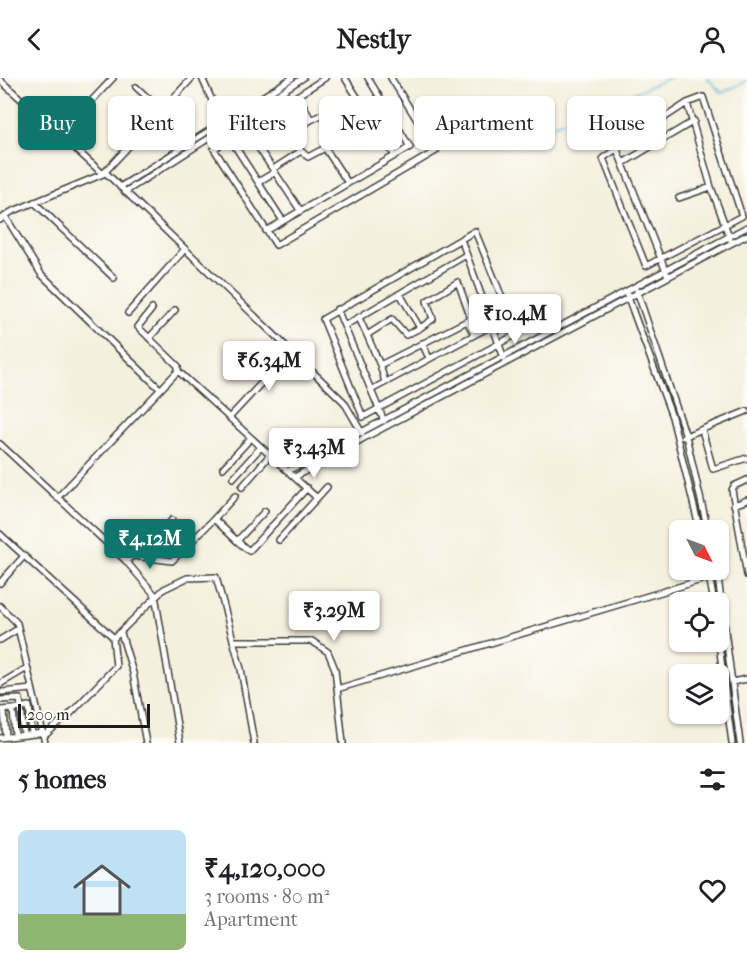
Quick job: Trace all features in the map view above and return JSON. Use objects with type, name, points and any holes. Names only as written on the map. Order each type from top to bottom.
[{"type":"street","points":[[96,96],[113,78]]},
{"type":"street","points":[[176,96],[192,78]]},
{"type":"street","points":[[202,78],[211,96]]},
{"type":"street","points":[[266,96],[292,78]]},
{"type":"street","points":[[273,96],[303,78]]},
{"type":"street","points":[[310,120],[298,95],[325,78]]},
{"type":"street","points":[[345,78],[357,96]]},
{"type":"street","points":[[368,78],[379,96]]},
{"type":"street","points":[[215,150],[274,243],[278,244],[435,152],[391,78]]},
{"type":"street","points":[[1,79],[120,187],[344,402],[364,438]]},
{"type":"street","points":[[136,87],[146,96]]},
{"type":"street","points":[[613,150],[603,159],[645,265],[741,218],[742,214],[704,98],[687,103],[666,116]]},
{"type":"street","points":[[687,103],[711,187],[732,243]]},
{"type":"street","points":[[307,122],[319,116]]},
{"type":"street","points":[[622,163],[694,121]]},
{"type":"street","points":[[266,231],[411,146],[402,132]]},
{"type":"street","points":[[120,187],[207,136]]},
{"type":"street","points":[[125,192],[207,137]]},
{"type":"street","points":[[126,150],[104,173],[2,218],[41,274],[160,389]]},
{"type":"street","points":[[237,150],[283,220]]},
{"type":"street","points":[[260,150],[300,210]]},
{"type":"street","points":[[258,182],[301,151],[308,157],[321,150]]},
{"type":"street","points":[[326,150],[348,183]]},
{"type":"street","points":[[391,150],[395,156]]},
{"type":"street","points":[[617,150],[667,274]]},
{"type":"street","points":[[679,198],[711,187]]},
{"type":"street","points":[[34,202],[114,278]]},
{"type":"street","points":[[288,471],[503,357],[627,295],[638,294],[667,274],[747,227]]},
{"type":"street","points":[[477,232],[517,333],[499,346],[362,416],[322,319],[460,239],[477,232]]},
{"type":"street","points":[[295,477],[506,363],[627,295],[635,287],[747,235]]},
{"type":"street","points":[[460,239],[506,363]]},
{"type":"street","points":[[128,313],[185,249]]},
{"type":"street","points":[[345,326],[466,255]]},
{"type":"street","points":[[367,335],[392,319],[406,335],[420,328],[433,319],[427,301],[458,282],[474,334]]},
{"type":"street","points":[[635,287],[686,436],[705,520]]},
{"type":"street","points":[[400,294],[420,328]]},
{"type":"street","points":[[627,295],[650,352],[678,438],[697,520]]},
{"type":"street","points":[[152,309],[138,326],[178,366],[178,371],[317,498]]},
{"type":"street","points":[[337,309],[386,427]]},
{"type":"street","points":[[149,338],[175,310]]},
{"type":"street","points":[[380,365],[469,320],[487,314]]},
{"type":"street","points":[[359,318],[385,382]]},
{"type":"street","points":[[371,390],[491,326]]},
{"type":"street","points":[[422,343],[429,358]]},
{"type":"street","points":[[229,418],[291,351]]},
{"type":"street","points":[[57,498],[178,371]]},
{"type":"street","points":[[678,438],[747,411]]},
{"type":"street","points":[[702,430],[713,469],[747,458]]},
{"type":"street","points":[[224,468],[251,438]]},
{"type":"street","points":[[0,444],[57,498],[128,559],[155,595],[180,743]]},
{"type":"street","points":[[233,478],[261,447]]},
{"type":"street","points":[[242,487],[270,455]]},
{"type":"street","points":[[747,480],[733,487],[734,505],[744,547],[747,575]]},
{"type":"street","points":[[279,540],[327,487]]},
{"type":"street","points":[[214,519],[249,551],[307,488]]},
{"type":"street","points":[[128,559],[139,557],[172,561],[235,496]]},
{"type":"street","points":[[734,505],[747,500]]},
{"type":"street","points":[[237,541],[266,511]]},
{"type":"street","points":[[139,557],[172,520]]},
{"type":"street","points":[[0,534],[112,638],[116,666],[70,714],[43,734],[8,739]]},
{"type":"street","points":[[740,536],[747,534]]},
{"type":"street","points":[[0,583],[24,556]]},
{"type":"street","points":[[112,638],[121,633],[155,595],[187,578],[215,576],[242,669],[254,743]]},
{"type":"street","points":[[337,689],[702,580]]},
{"type":"street","points":[[718,580],[734,682],[740,743]]},
{"type":"street","points":[[0,606],[16,622],[45,743]]},
{"type":"street","points":[[0,640],[18,629]]},
{"type":"street","points":[[121,633],[133,673],[146,743]]},
{"type":"street","points":[[234,641],[314,642],[333,659],[343,743]]},
{"type":"street","points":[[0,684],[27,668]]},
{"type":"street","points":[[729,682],[747,679]]},
{"type":"street","points":[[2,692],[32,689]]},
{"type":"street","points":[[0,700],[34,697]]},
{"type":"street","points":[[20,699],[30,743]]},
{"type":"street","points":[[28,735],[29,706]]},
{"type":"street","points":[[8,739],[2,710],[36,706]]},
{"type":"street","points":[[8,739],[13,709]]},
{"type":"street","points":[[729,720],[732,743]]},
{"type":"waterway","points":[[555,124],[670,78]]},
{"type":"waterway","points":[[707,78],[722,93],[747,81]]}]
